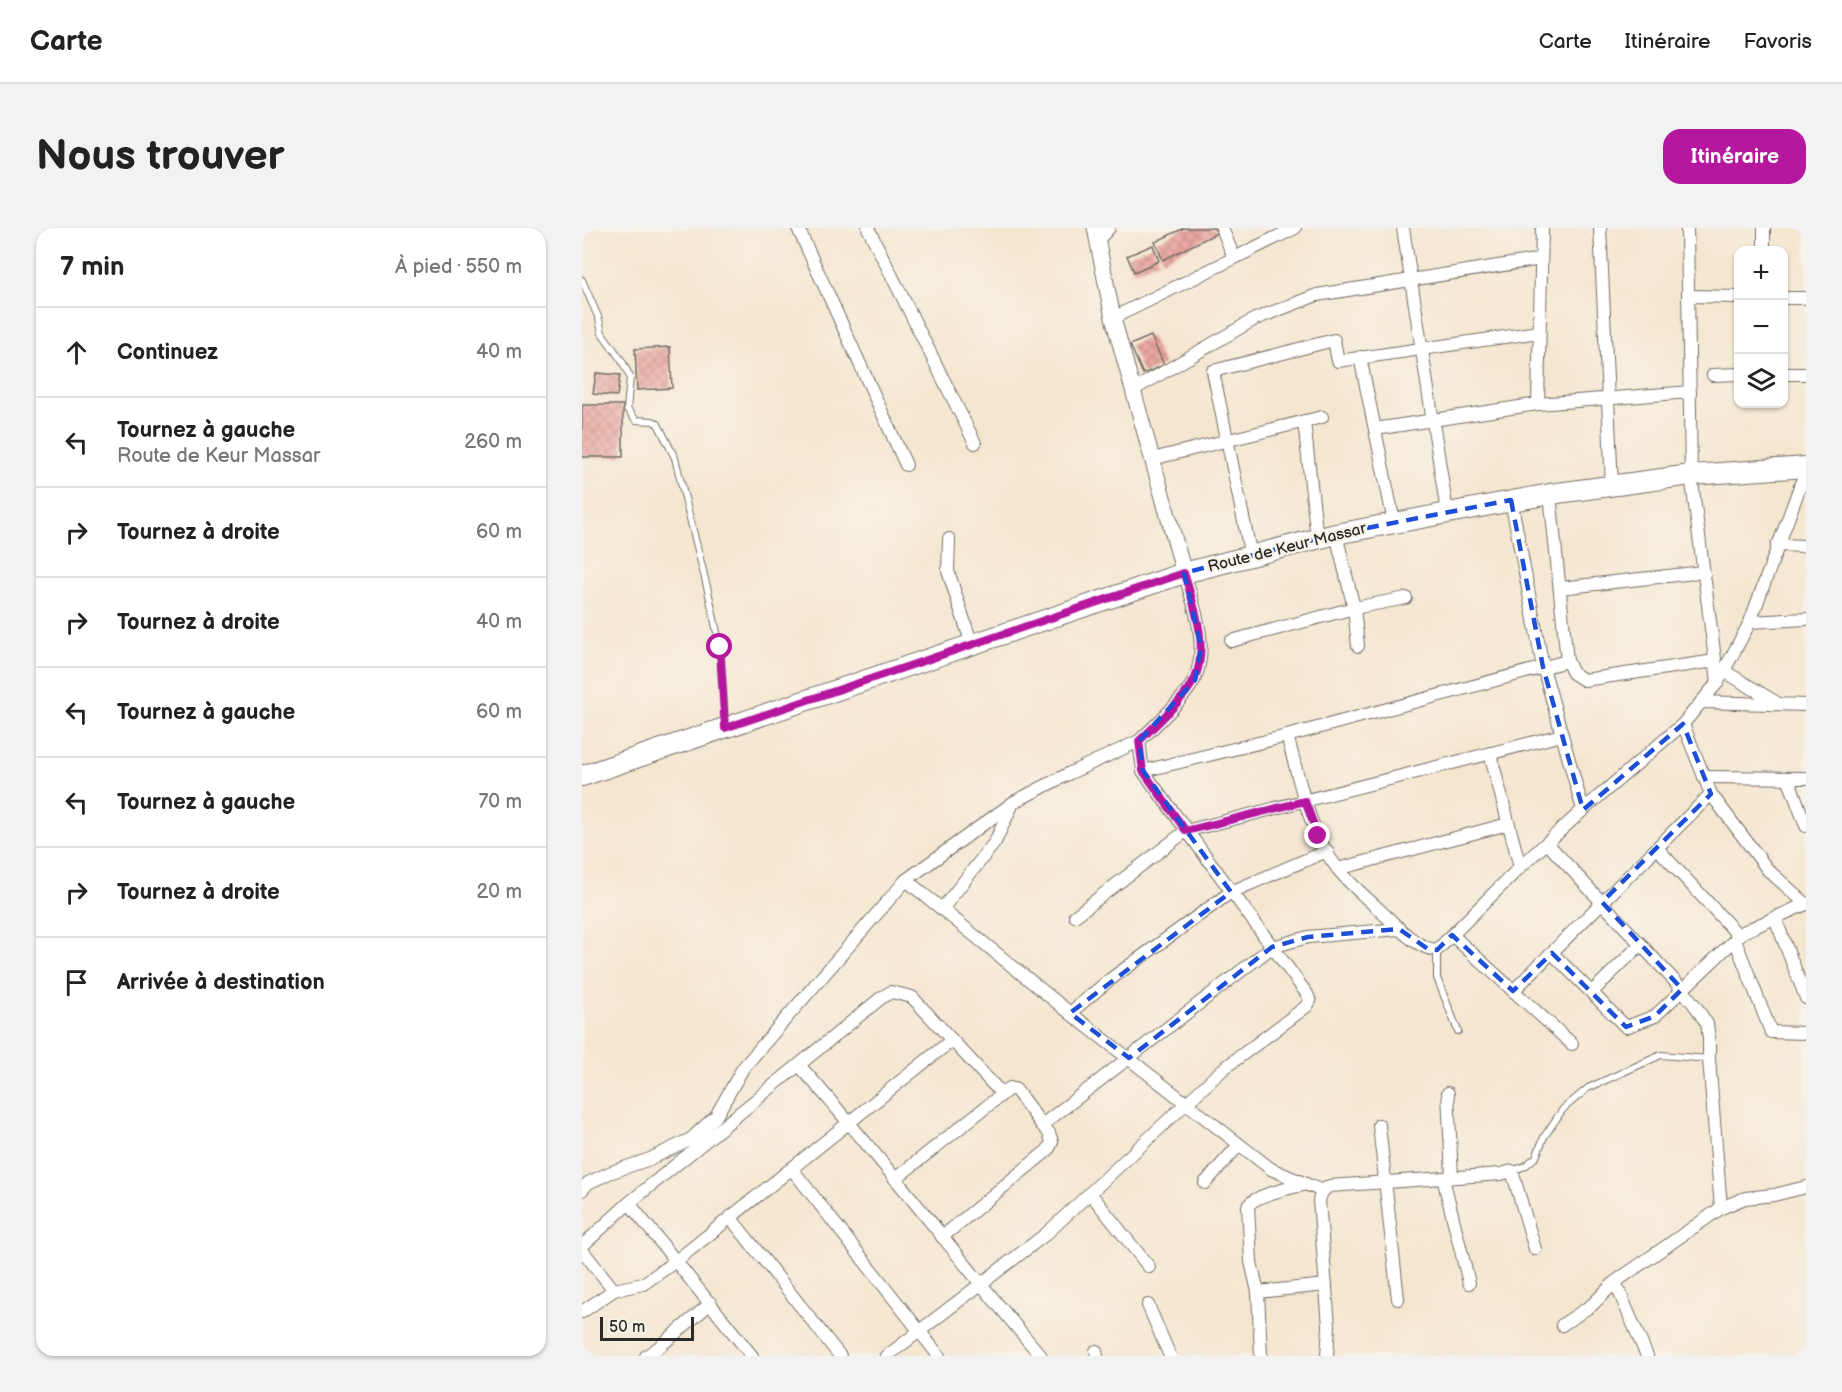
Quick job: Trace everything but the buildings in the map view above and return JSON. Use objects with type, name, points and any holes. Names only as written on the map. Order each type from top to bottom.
[{"type":"main road","name":"Route de Keur Massar","points":[[582,776],[1184,573],[1336,534],[1550,494],[1691,476],[1806,469]]},
{"type":"street","points":[[798,228],[906,465]]},
{"type":"street","points":[[868,228],[975,443]]},
{"type":"street","points":[[582,1190],[588,1184],[609,1173],[650,1159],[691,1139],[716,1116],[743,1068],[906,880],[1014,802],[1139,741],[1169,711],[1195,680],[1202,647],[1195,610],[1113,318],[1096,235],[1109,228]]},
{"type":"street","points":[[1222,228],[1234,258]]},
{"type":"street","points":[[1113,318],[1234,258],[1277,232],[1295,228]]},
{"type":"street","points":[[1403,228],[1447,512]]},
{"type":"street","points":[[1538,404],[1542,228]]},
{"type":"street","points":[[1599,228],[1612,486]]},
{"type":"street","points":[[1687,228],[1691,476],[1715,661],[1721,676],[1779,704]]},
{"type":"street","points":[[1764,228],[1764,246]]},
{"type":"street","points":[[1133,390],[1255,319],[1317,295],[1541,259]]},
{"type":"street","points":[[1688,296],[1734,297]]},
{"type":"street","points":[[1788,298],[1806,298]]},
{"type":"street","points":[[1251,556],[1213,371],[1334,340],[1338,361],[1539,332]]},
{"type":"street","points":[[1360,357],[1394,522]]},
{"type":"street","points":[[1713,375],[1734,374]]},
{"type":"street","points":[[1788,374],[1806,374]]},
{"type":"street","points":[[1375,429],[1538,404],[1690,392]]},
{"type":"street","points":[[1152,459],[1322,417]]},
{"type":"street","points":[[1304,421],[1317,539]]},
{"type":"street","points":[[1287,736],[1305,801],[1318,836],[1338,869],[1399,928],[1428,949],[1437,950],[1520,867],[1683,724],[1721,676],[1749,621],[1806,469]]},
{"type":"street","points":[[1550,494],[1567,661],[1573,673],[1584,680],[1715,661]]},
{"type":"street","points":[[1511,500],[1543,667],[1583,810]]},
{"type":"street","points":[[1336,534],[1354,608],[1358,646]]},
{"type":"street","points":[[949,539],[948,571],[972,645]]},
{"type":"street","points":[[1778,545],[1806,546]]},
{"type":"street","points":[[1560,588],[1702,572]]},
{"type":"street","points":[[1231,641],[1354,608],[1406,598]]},
{"type":"street","points":[[1749,621],[1806,619]]},
{"type":"street","points":[[1143,771],[1287,736],[1567,661]]},
{"type":"street","points":[[1701,702],[1806,705]]},
{"type":"street","points":[[1552,953],[1626,1026],[1655,1016],[1737,938],[1806,904],[1768,870],[1711,794],[1683,724]]},
{"type":"street","points":[[1075,916],[1186,831],[1562,735]]},
{"type":"street","points":[[887,1356],[1046,1234],[1222,1070],[1307,1006],[1310,1001],[1143,771],[1139,741]]},
{"type":"street","points":[[1490,753],[1520,867]]},
{"type":"street","points":[[1704,777],[1806,778]]},
{"type":"street","points":[[1788,778],[1806,826]]},
{"type":"street","points":[[1513,991],[1711,794]]},
{"type":"street","points":[[942,909],[995,842],[1014,802]]},
{"type":"street","points":[[1338,869],[1508,824]]},
{"type":"street","points":[[1547,843],[1682,989],[1707,1024],[1721,1208]]},
{"type":"street","points":[[1657,848],[1737,938],[1771,1032],[1806,1033]]},
{"type":"street","points":[[1070,1013],[1108,981],[1231,892],[1327,851]]},
{"type":"street","points":[[906,880],[1070,1013],[1271,1169],[1322,1191]]},
{"type":"street","points":[[1775,918],[1806,998]]},
{"type":"street","points":[[1042,1125],[1272,947],[1308,937],[1399,928]]},
{"type":"street","points":[[1452,935],[1572,1044]]},
{"type":"street","points":[[1592,992],[1641,944]]},
{"type":"street","points":[[614,1290],[582,1248],[629,1203],[891,992],[912,997],[1002,1094]]},
{"type":"street","points":[[582,1312],[614,1290],[644,1284],[676,1261],[952,1040]]},
{"type":"street","points":[[799,1065],[850,1122],[980,1285],[1041,1356]]},
{"type":"street","points":[[895,1179],[1010,1088],[1016,1090],[1049,1133],[1052,1142],[1047,1150],[942,1237]]},
{"type":"street","points":[[1448,1093],[1447,1178],[1469,1283]]},
{"type":"street","points":[[1378,1125],[1398,1299]]},
{"type":"street","points":[[1206,1183],[1239,1145]]},
{"type":"street","points":[[792,1169],[939,1356]]},
{"type":"street","points":[[1327,1356],[1329,1326],[1319,1200],[1322,1191],[1330,1186],[1501,1174],[1512,1171],[1535,1249]]},
{"type":"street","points":[[1261,1356],[1258,1292],[1251,1262],[1248,1206],[1250,1202],[1259,1197],[1306,1184]]},
{"type":"street","points":[[1562,1325],[1592,1305],[1615,1282],[1721,1208],[1745,1198],[1806,1187]]},
{"type":"street","points":[[1090,1193],[1149,1267]]},
{"type":"street","points":[[629,1203],[752,1356]]},
{"type":"street","points":[[730,1217],[840,1356]]},
{"type":"street","points":[[1615,1282],[1647,1356]]},
{"type":"street","points":[[1258,1292],[1326,1285]]},
{"type":"street","points":[[646,1356],[711,1303]]},
{"type":"street","points":[[1148,1305],[1170,1356]]},
{"type":"lane","points":[[582,280],[596,310],[602,333],[630,376],[627,409],[636,420],[654,421],[658,424],[675,458],[720,647],[725,728]]},
{"type":"lane","points":[[1437,950],[1437,978],[1458,1030]]},
{"type":"lane","points":[[1512,1171],[1536,1158],[1544,1137],[1563,1109],[1588,1088],[1661,1055],[1709,1059]]},
{"type":"highlighted area","points":[[1511,500],[1543,667],[1583,810],[1683,724],[1711,794],[1602,902],[1682,989],[1655,1016],[1626,1027],[1552,953],[1513,991],[1452,935],[1437,950],[1428,949],[1399,929],[1308,937],[1272,947],[1129,1058],[1070,1013],[1231,892],[1143,771],[1139,741],[1195,680],[1201,647],[1184,573],[1336,534]]},
{"type":"route","points":[[720,647],[725,728],[1184,573],[1195,610],[1202,647],[1195,680],[1169,711],[1139,741],[1143,771],[1186,831],[1305,801],[1318,836]]}]
